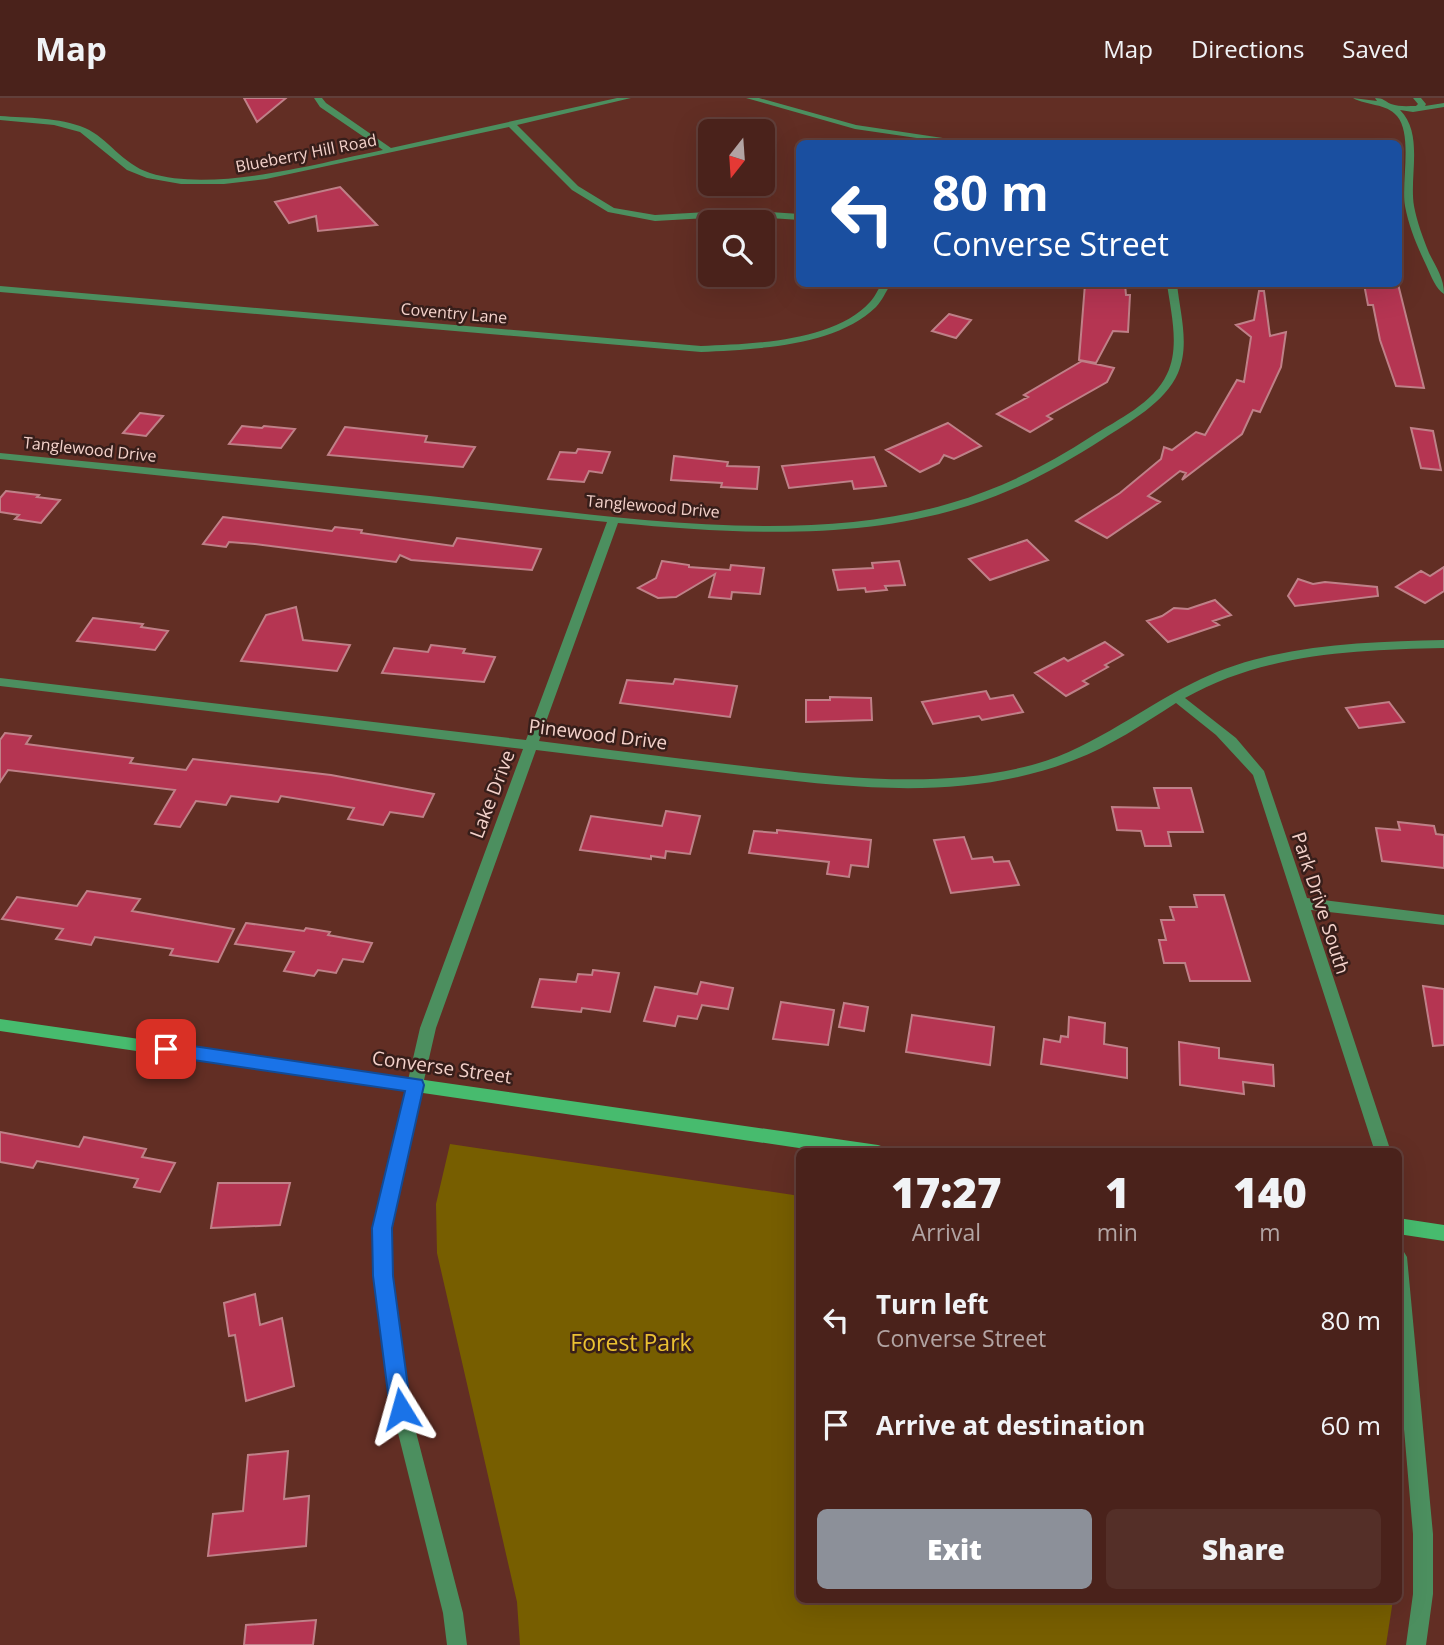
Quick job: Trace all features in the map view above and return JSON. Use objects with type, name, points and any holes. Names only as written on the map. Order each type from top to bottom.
[{"type":"main road","name":"Converse Street","points":[[0,1025],[850,1148]]},
{"type":"main road","points":[[1402,1227],[1444,1233]]},
{"type":"street","points":[[317,98],[331,111],[390,151]]},
{"type":"street","name":"Blueberry Hill Road","points":[[0,118],[36,120],[83,130],[130,168],[150,176],[181,181],[241,180],[390,151],[628,98]]},
{"type":"street","points":[[750,98],[855,127],[950,140]]},
{"type":"street","points":[[1357,98],[1382,101],[1398,108],[1418,103],[1444,104]]},
{"type":"street","points":[[1423,98],[1444,104]]},
{"type":"street","points":[[1382,101],[1399,113],[1404,122],[1409,140],[1407,192],[1410,208],[1424,252],[1444,291]]},
{"type":"street","points":[[1404,122],[1418,103]]},
{"type":"street","points":[[512,125],[575,188],[611,210],[655,218],[754,213],[796,217]]},
{"type":"street","name":"Coventry Lane","points":[[0,289],[701,349],[756,345],[830,329],[871,307],[885,287]]},
{"type":"street","name":"Tanglewood Drive","points":[[0,456],[613,520],[741,529],[842,527],[950,509],[1020,484],[1086,447],[1150,400],[1170,379],[1178,342],[1172,287]]},
{"type":"street","name":"Lake Drive","points":[[457,1645],[453,1613],[401,1409],[383,1276],[382,1228],[428,1028],[613,520]]},
{"type":"street","name":"Pinewood Drive","points":[[0,682],[864,785],[929,785],[1008,774],[1090,748],[1176,697],[1222,675],[1299,654],[1342,647],[1444,644]]},
{"type":"street","name":"Park Drive South","points":[[1176,697],[1225,734],[1259,774],[1382,1148]]},
{"type":"street","points":[[1301,903],[1444,920]]},
{"type":"street","points":[[1402,1301],[1423,1534],[1423,1594],[1416,1645]]},
{"type":"green space","name":"Forest Park","points":[[450,1144],[796,1195],[796,1603],[1393,1603],[1386,1645],[520,1645],[517,1602],[437,1253],[436,1204]]},
{"type":"building","points":[[244,98],[286,98],[257,122]]},
{"type":"building","points":[[340,187],[377,225],[318,231],[316,216],[289,223],[275,202]]},
{"type":"building","points":[[1085,287],[1125,287],[1126,295],[1130,295],[1128,332],[1113,331],[1096,363],[1079,360]]},
{"type":"building","points":[[1365,287],[1399,287],[1424,388],[1396,386],[1380,340],[1373,305],[1368,305]]},
{"type":"building","points":[[1259,291],[1264,291],[1270,336],[1286,332],[1281,367],[1260,412],[1253,410],[1242,434],[1182,480],[1186,473],[1180,471],[1148,496],[1160,502],[1107,538],[1076,521],[1120,493],[1161,459],[1164,447],[1172,450],[1196,432],[1205,435],[1237,380],[1244,382],[1251,337],[1236,325],[1254,320]]},
{"type":"building","points":[[949,314],[971,320],[956,338],[932,331]]},
{"type":"building","points":[[1082,361],[1114,368],[1107,382],[1047,416],[1052,419],[1030,432],[997,414],[1028,397],[1024,395]]},
{"type":"building","points":[[140,413],[163,416],[146,436],[123,433]]},
{"type":"building","points":[[948,423],[981,446],[954,459],[944,455],[939,463],[920,472],[886,450]]},
{"type":"building","points":[[242,426],[295,429],[281,448],[229,444]]},
{"type":"building","points":[[345,427],[427,436],[425,442],[475,447],[463,467],[328,455]]},
{"type":"building","points":[[1411,428],[1433,431],[1441,470],[1421,468]]},
{"type":"building","points":[[578,449],[610,452],[602,473],[589,471],[584,482],[548,479],[560,452],[576,453]]},
{"type":"building","points":[[674,456],[728,462],[727,466],[759,467],[757,489],[721,487],[722,483],[671,480]]},
{"type":"building","points":[[874,457],[886,486],[854,489],[852,481],[789,488],[782,466]]},
{"type":"building","points":[[6,491],[60,500],[41,523],[15,519],[19,515],[0,512],[0,498]]},
{"type":"building","points":[[223,517],[332,531],[335,527],[362,530],[361,533],[453,546],[457,538],[541,549],[532,570],[411,560],[400,555],[396,562],[255,544],[229,542],[226,547],[203,544]]},
{"type":"building","points":[[1027,540],[1048,560],[990,580],[969,559]]},
{"type":"building","points":[[662,561],[689,567],[730,570],[731,565],[764,568],[760,594],[732,592],[731,599],[709,597],[715,574],[676,597],[658,598],[638,588],[656,578]]},
{"type":"building","points":[[899,561],[905,585],[885,586],[887,590],[866,592],[865,588],[838,590],[833,570],[873,568],[872,563]]},
{"type":"building","points":[[1444,567],[1444,591],[1425,603],[1396,587],[1421,571],[1430,576]]},
{"type":"building","points":[[1298,579],[1313,584],[1325,582],[1377,587],[1378,596],[1295,606],[1288,596]]},
{"type":"building","points":[[1215,600],[1231,615],[1213,621],[1219,625],[1168,642],[1147,621],[1174,608],[1188,609]]},
{"type":"building","points":[[296,607],[303,640],[350,645],[337,671],[241,661],[266,615]]},
{"type":"building","points":[[93,618],[143,624],[141,627],[168,631],[155,650],[77,641]]},
{"type":"building","points":[[1105,642],[1123,655],[1083,681],[1088,684],[1066,696],[1035,673],[1064,658],[1068,661]]},
{"type":"building","points":[[431,645],[465,649],[463,653],[495,657],[484,682],[382,673],[394,648],[428,652]]},
{"type":"building","points":[[675,679],[737,686],[730,717],[620,703],[627,680],[673,684]]},
{"type":"building","points":[[986,691],[990,699],[1013,695],[1023,712],[982,720],[979,716],[933,724],[922,702]]},
{"type":"building","points":[[830,697],[871,698],[872,720],[806,722],[806,700],[830,700]]},
{"type":"building","points":[[1389,702],[1404,722],[1359,728],[1346,708]]},
{"type":"building","points":[[5,733],[31,736],[26,744],[133,758],[130,763],[186,770],[193,759],[331,775],[434,794],[423,817],[390,812],[383,825],[348,819],[354,808],[281,796],[278,802],[231,796],[226,805],[196,801],[180,827],[155,824],[175,790],[8,770],[0,782],[0,740]]},
{"type":"building","points":[[1154,788],[1191,788],[1203,832],[1168,832],[1171,846],[1145,846],[1141,831],[1117,830],[1112,807],[1159,808]]},
{"type":"building","points":[[666,811],[700,816],[690,854],[666,851],[665,858],[651,856],[651,859],[580,850],[591,816],[662,826]]},
{"type":"building","points":[[1398,822],[1434,826],[1436,834],[1444,835],[1444,868],[1382,861],[1376,828],[1400,830]]},
{"type":"building","points":[[777,830],[871,840],[868,867],[851,865],[849,877],[827,874],[829,862],[749,853],[754,831],[777,833]]},
{"type":"building","points":[[964,837],[972,859],[992,857],[994,862],[1009,861],[1019,885],[951,893],[934,840]]},
{"type":"building","points":[[87,891],[140,899],[132,911],[234,929],[218,962],[170,955],[173,949],[95,937],[91,945],[56,939],[63,929],[2,919],[17,897],[77,906]]},
{"type":"building","points":[[1194,895],[1224,895],[1250,981],[1190,981],[1185,963],[1164,963],[1159,940],[1166,940],[1161,920],[1174,920],[1170,907],[1197,907]]},
{"type":"building","points":[[246,923],[304,931],[306,928],[372,943],[363,962],[343,959],[336,973],[318,970],[314,976],[284,971],[294,952],[235,944]]},
{"type":"building","points":[[593,970],[619,973],[610,1012],[582,1008],[581,1012],[532,1007],[540,979],[576,982],[578,974],[592,975]]},
{"type":"building","points":[[701,982],[733,988],[728,1009],[702,1005],[697,1019],[678,1016],[675,1026],[644,1021],[655,987],[697,994]]},
{"type":"building","points":[[1423,986],[1444,989],[1444,1045],[1433,1046]]},
{"type":"building","points":[[781,1002],[834,1010],[828,1045],[773,1039]]},
{"type":"building","points":[[844,1003],[868,1007],[864,1031],[839,1027]]},
{"type":"building","points":[[912,1015],[994,1027],[990,1065],[906,1052]]},
{"type":"building","points":[[1069,1017],[1105,1023],[1104,1044],[1127,1048],[1127,1078],[1041,1064],[1044,1039],[1060,1042],[1061,1036],[1068,1037]]},
{"type":"building","points":[[1179,1042],[1219,1048],[1219,1058],[1273,1065],[1274,1086],[1243,1082],[1244,1094],[1180,1085]]},
{"type":"building","points":[[0,1132],[79,1147],[84,1137],[146,1149],[142,1157],[175,1163],[160,1192],[134,1187],[138,1179],[37,1161],[33,1168],[0,1162]]},
{"type":"building","points":[[218,1183],[290,1183],[280,1225],[211,1228]]},
{"type":"building","points":[[255,1294],[260,1325],[282,1318],[294,1386],[246,1401],[235,1335],[229,1336],[224,1303]]},
{"type":"building","points":[[288,1451],[284,1499],[309,1496],[306,1546],[208,1556],[213,1514],[243,1511],[248,1455]]},
{"type":"building","points":[[316,1620],[313,1645],[244,1645],[246,1625]]},
{"type":"route","points":[[166,1049],[415,1085],[382,1228],[383,1276],[401,1409]]}]
